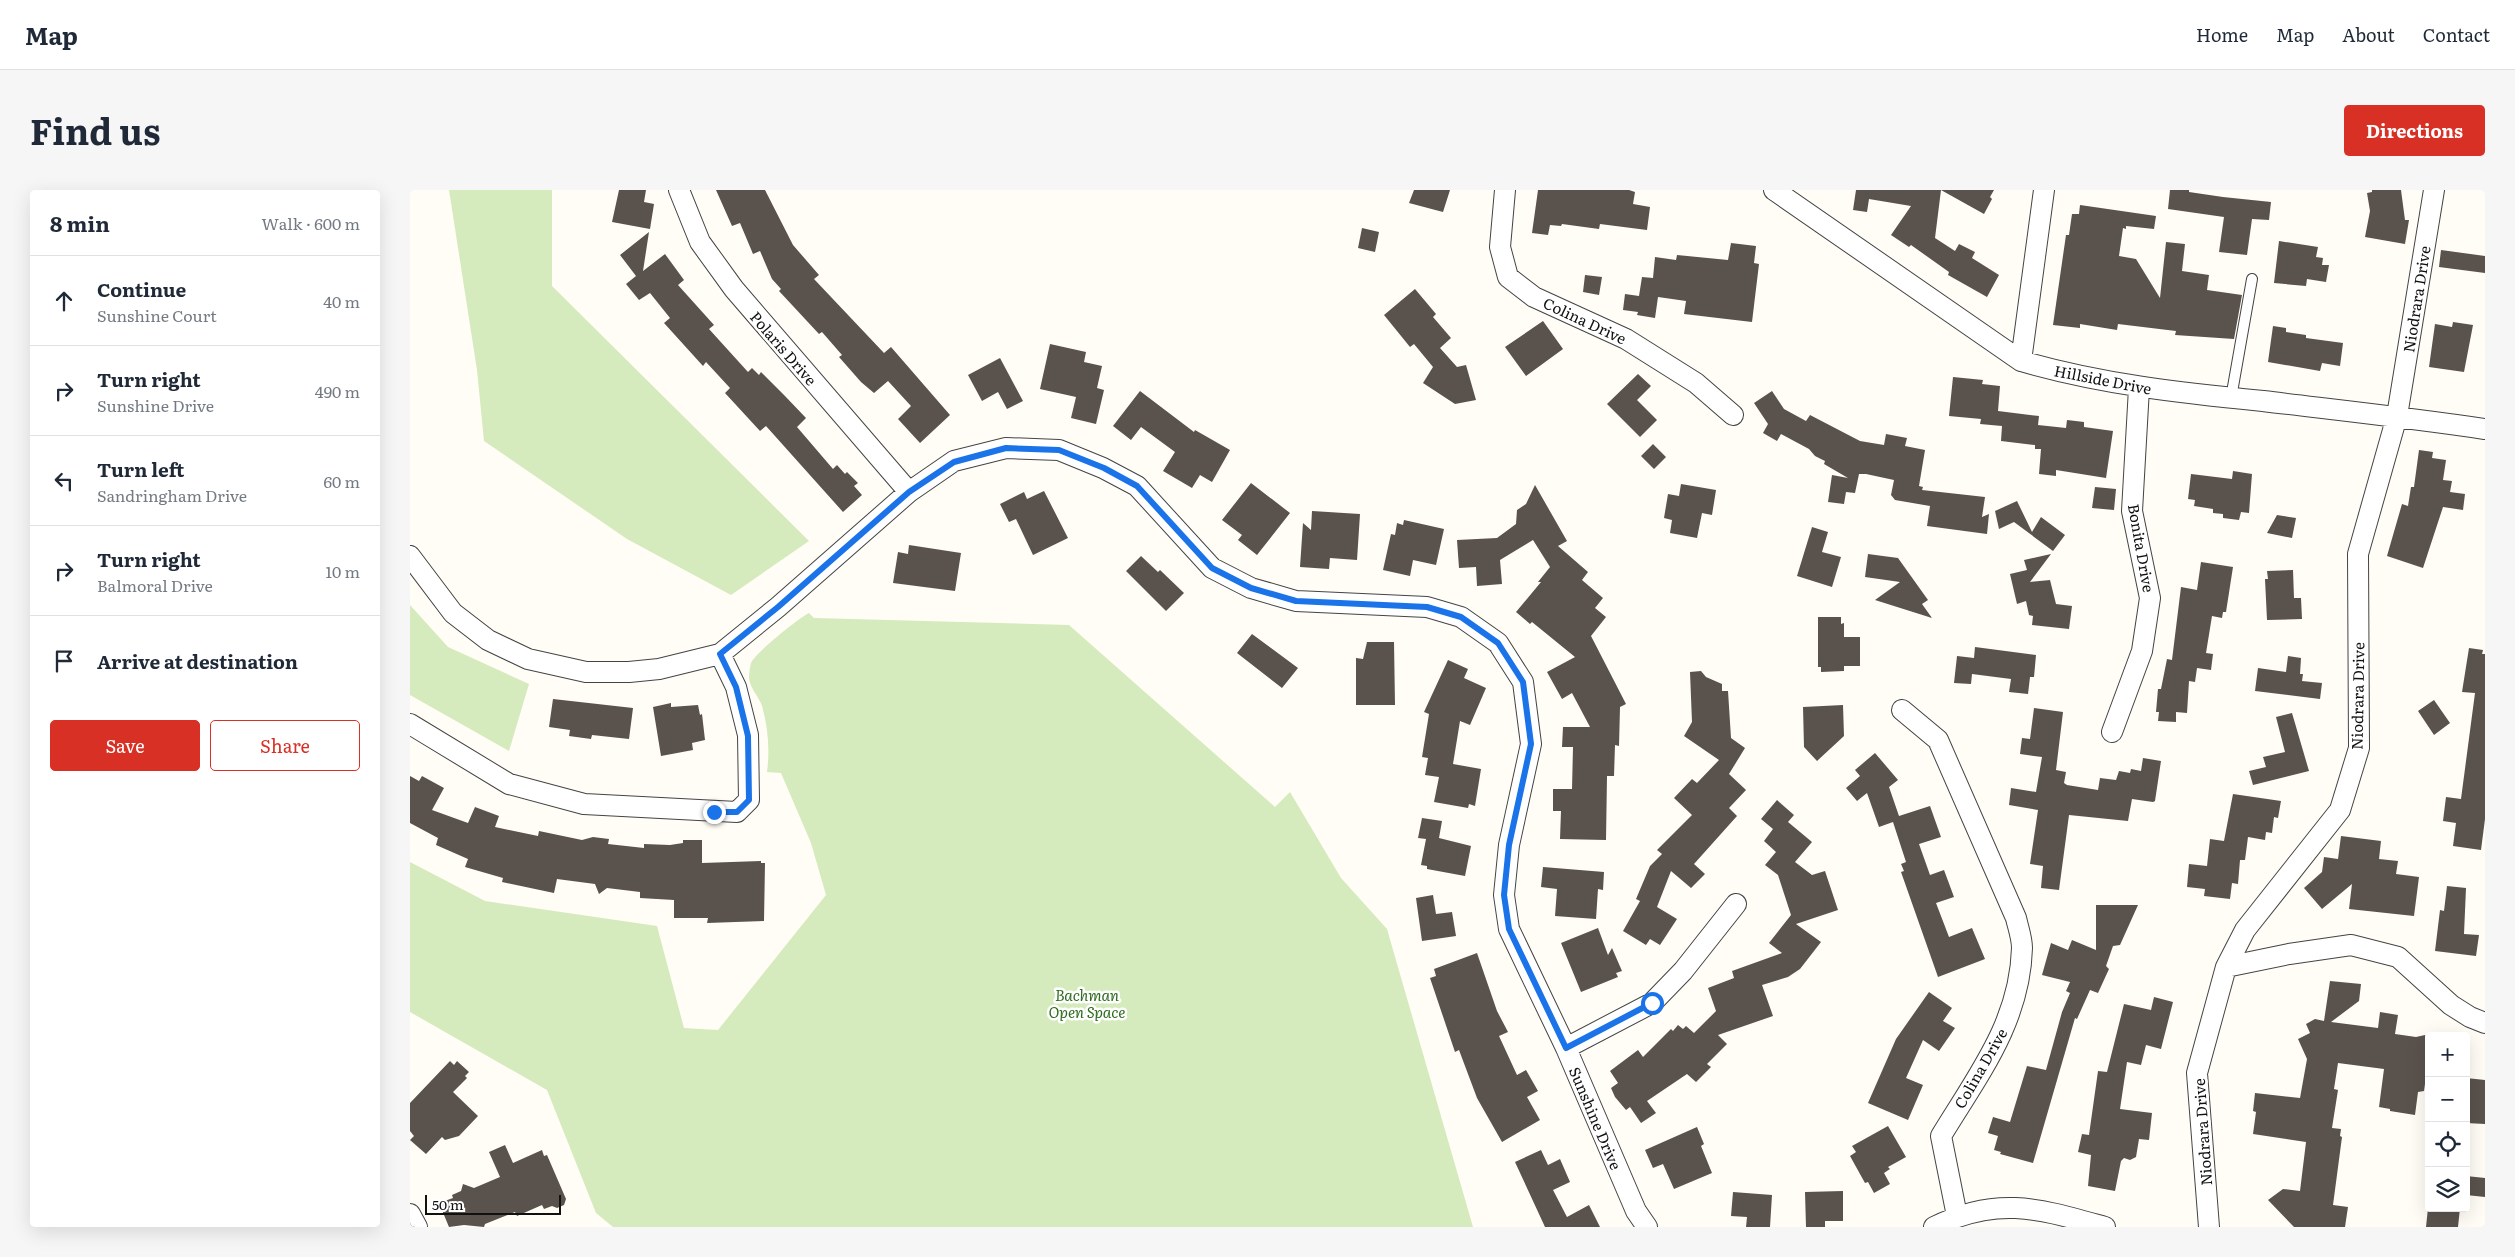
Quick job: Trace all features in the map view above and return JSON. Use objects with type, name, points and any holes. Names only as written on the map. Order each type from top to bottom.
[{"type":"street","name":"Polaris Drive","points":[[679,190],[700,242],[734,289],[909,492]]},
{"type":"street","name":"Colina Drive","points":[[1505,190],[1500,247],[1508,276],[1534,297],[1626,339],[1696,383],[1733,415]]},
{"type":"street","name":"Hillside Drive","points":[[1774,190],[2021,360],[2048,368],[2139,388],[2397,416],[2485,429]]},
{"type":"street","points":[[2021,360],[2044,190]]},
{"type":"street","name":"Niodrara Drive","points":[[2209,1227],[2197,1073],[2226,967],[2245,930],[2340,810],[2359,748],[2358,554],[2397,416],[2434,190]]},
{"type":"street","name":"Bonita Drive","points":[[2112,732],[2142,651],[2150,598],[2132,511],[2139,388]]},
{"type":"street","name":"Sunshine Drive","points":[[410,556],[441,600],[453,613],[488,640],[528,658],[559,667],[602,673],[659,669],[720,654],[778,607],[909,492],[954,462],[1006,448],[1059,450],[1104,468],[1137,486],[1212,568],[1251,588],[1296,601],[1427,607],[1461,617],[1498,643],[1523,682],[1531,744],[1509,845],[1504,895],[1509,929],[1566,1048],[1636,1212],[1647,1227]]},
{"type":"street","points":[[410,724],[509,784],[584,804],[737,812],[749,800],[748,736],[736,687],[720,654]]},
{"type":"street","name":"Colina Drive","points":[[1902,710],[1938,740],[2016,918],[2022,946],[2017,996],[1996,1047],[1940,1136],[1957,1216]]},
{"type":"street","points":[[1566,1048],[1652,1003],[1683,971],[1736,904]]},
{"type":"street","points":[[2226,967],[2289,954],[2351,945],[2398,957],[2451,1005],[2470,1017],[2485,1023]]},
{"type":"street","points":[[1934,1227],[1957,1216],[1989,1208],[2016,1207],[2042,1210],[2105,1227]]},
{"type":"street","points":[[410,1214],[417,1227]]},
{"type":"lane","points":[[2231,398],[2252,279]]},
{"type":"green space","points":[[449,190],[552,190],[552,286],[809,541],[731,595],[627,539],[484,441],[477,370]]},
{"type":"green space","points":[[410,605],[448,647],[529,684],[509,751],[410,695]]},
{"type":"green space","name":"Bachman Open Space","points":[[809,613],[814,618],[1069,625],[1275,807],[1290,792],[1341,878],[1387,929],[1473,1227],[613,1227],[596,1213],[547,1090],[410,1012],[410,862],[485,901],[657,926],[684,1028],[718,1030],[826,895],[811,843],[781,773],[767,772],[768,739],[766,722],[762,706],[749,678],[754,658],[778,636]]},
{"type":"building","points":[[619,190],[646,190],[644,202],[654,204],[650,229],[612,222]]},
{"type":"building","points":[[716,190],[765,190],[793,245],[819,275],[814,279],[884,353],[891,347],[950,415],[920,443],[898,419],[911,406],[888,381],[874,393],[861,382],[839,357],[842,355],[822,332],[819,334],[779,291],[781,289],[772,279],[760,251],[753,254],[740,223],[732,226]]},
{"type":"building","points":[[1414,190],[1450,190],[1443,212],[1409,203]]},
{"type":"building","points":[[1538,190],[1629,190],[1635,192],[1633,204],[1650,207],[1647,230],[1600,224],[1599,229],[1562,224],[1561,226],[1550,225],[1548,235],[1532,233]]},
{"type":"building","points":[[1856,190],[1941,190],[1935,238],[1955,251],[1959,244],[1975,252],[1972,258],[1999,275],[1987,297],[1948,275],[1949,272],[1911,245],[1909,247],[1891,235],[1911,206],[1869,199],[1867,212],[1853,210]]},
{"type":"building","points":[[1941,190],[1994,190],[1990,197],[1992,199],[1984,214]]},
{"type":"building","points":[[2170,190],[2189,190],[2189,192],[2223,197],[2271,202],[2269,220],[2252,219],[2247,255],[2219,252],[2224,217],[2168,209]]},
{"type":"building","points":[[2372,190],[2401,190],[2405,220],[2409,220],[2405,244],[2365,237],[2370,211],[2367,193],[2372,192]]},
{"type":"building","points":[[2080,205],[2156,216],[2154,229],[2126,226],[2126,229],[2123,228],[2119,256],[2136,259],[2160,298],[2166,242],[2185,244],[2182,271],[2209,275],[2207,290],[2242,295],[2234,339],[2175,335],[2176,331],[2118,324],[2117,330],[2080,324],[2080,328],[2053,325],[2066,235],[2069,235],[2072,214],[2079,214]]},
{"type":"building","points":[[1362,228],[1379,232],[1375,252],[1358,248]]},
{"type":"building","points":[[649,232],[643,271],[665,254],[684,280],[678,285],[714,325],[709,329],[748,372],[752,368],[759,375],[761,372],[806,418],[797,427],[833,469],[837,465],[845,474],[847,472],[858,483],[854,486],[862,495],[843,512],[766,426],[760,431],[725,393],[730,388],[706,362],[703,366],[664,323],[670,318],[650,293],[639,300],[626,284],[636,276],[620,255]]},
{"type":"building","points":[[2279,241],[2318,247],[2316,257],[2323,258],[2322,265],[2329,265],[2326,282],[2307,279],[2306,286],[2274,283]]},
{"type":"building","points":[[1731,243],[1756,246],[1754,263],[1759,264],[1752,322],[1684,314],[1686,301],[1658,297],[1655,318],[1637,315],[1638,312],[1623,310],[1625,294],[1639,296],[1642,277],[1653,278],[1655,257],[1676,260],[1677,255],[1728,260]]},
{"type":"building","points":[[2441,250],[2485,256],[2485,273],[2439,267]]},
{"type":"building","points":[[1585,275],[1602,277],[1599,295],[1583,292]]},
{"type":"building","points":[[1415,289],[1436,314],[1433,317],[1451,338],[1440,348],[1457,367],[1466,365],[1476,400],[1455,404],[1423,383],[1433,367],[1414,344],[1410,347],[1384,315]]},
{"type":"building","points":[[1543,321],[1563,349],[1526,376],[1505,347]]},
{"type":"building","points":[[2453,322],[2473,325],[2464,372],[2429,367],[2435,324],[2452,327]]},
{"type":"building","points":[[2273,326],[2286,328],[2286,332],[2306,335],[2306,338],[2343,343],[2340,366],[2322,363],[2320,371],[2268,362]]},
{"type":"building","points":[[1050,344],[1086,352],[1084,362],[1102,366],[1097,388],[1104,390],[1096,424],[1071,418],[1076,397],[1040,389]]},
{"type":"building","points":[[1000,358],[1023,401],[1007,409],[998,392],[982,401],[968,375]]},
{"type":"building","points":[[1638,374],[1651,386],[1637,400],[1657,420],[1640,437],[1607,404]]},
{"type":"building","points":[[1953,377],[1983,380],[1982,384],[2000,386],[1998,411],[2039,416],[2038,425],[2066,428],[2067,420],[2084,422],[2084,427],[2113,431],[2106,478],[2056,470],[2056,476],[2039,474],[2041,449],[2035,449],[2035,445],[2001,441],[2002,426],[1980,424],[1981,419],[1949,416]]},
{"type":"building","points":[[1140,391],[1194,432],[1195,430],[1230,450],[1212,482],[1200,475],[1192,488],[1163,471],[1175,452],[1141,427],[1131,440],[1113,426]]},
{"type":"building","points":[[1772,391],[1784,409],[1806,421],[1810,415],[1860,441],[1884,445],[1886,434],[1907,438],[1905,446],[1925,450],[1919,486],[1923,487],[1922,490],[1985,497],[1982,517],[1989,514],[1987,534],[1927,526],[1930,506],[1895,500],[1891,495],[1894,480],[1866,474],[1859,474],[1855,493],[1846,492],[1844,504],[1828,502],[1832,475],[1848,478],[1824,464],[1825,461],[1815,456],[1809,449],[1781,434],[1777,441],[1763,433],[1768,424],[1754,403]]},
{"type":"building","points":[[1653,444],[1666,457],[1654,469],[1641,456]]},
{"type":"building","points":[[2419,450],[2433,452],[2432,458],[2446,460],[2443,480],[2452,481],[2450,492],[2465,494],[2463,510],[2443,507],[2423,568],[2387,556],[2402,504],[2408,506],[2411,487],[2414,487]]},
{"type":"building","points":[[2233,471],[2252,474],[2249,513],[2241,512],[2239,520],[2223,518],[2223,514],[2213,513],[2213,509],[2194,506],[2195,500],[2188,499],[2191,474],[2232,479]]},
{"type":"building","points":[[1251,483],[1290,513],[1257,555],[1238,540],[1242,535],[1222,520]]},
{"type":"building","points":[[1681,484],[1716,490],[1712,515],[1702,513],[1697,538],[1670,533],[1672,520],[1664,518],[1668,494],[1679,496]]},
{"type":"building","points":[[1535,485],[1567,541],[1558,546],[1588,572],[1582,580],[1603,598],[1595,608],[1606,617],[1591,636],[1626,704],[1620,707],[1619,746],[1615,745],[1614,776],[1607,776],[1606,840],[1560,839],[1561,811],[1553,811],[1553,789],[1572,789],[1573,747],[1562,747],[1563,727],[1590,727],[1572,693],[1562,699],[1547,672],[1575,657],[1532,622],[1530,624],[1516,612],[1541,582],[1538,582],[1550,567],[1533,540],[1500,560],[1502,584],[1477,586],[1476,567],[1459,568],[1457,540],[1497,538],[1516,524],[1517,510],[1526,504]]},
{"type":"building","points":[[2095,487],[2116,489],[2114,510],[2092,508]]},
{"type":"building","points":[[1044,491],[1068,538],[1033,555],[1016,519],[1009,522],[1000,504],[1024,492],[1027,499]]},
{"type":"building","points":[[2017,501],[2032,532],[2041,517],[2065,535],[2053,551],[2014,522],[1999,529],[1995,511]]},
{"type":"building","points":[[1312,511],[1360,514],[1357,560],[1330,558],[1329,569],[1300,567],[1303,523],[1311,530]]},
{"type":"building","points":[[2277,515],[2296,518],[2292,538],[2267,533]]},
{"type":"building","points":[[1404,520],[1444,529],[1436,565],[1413,560],[1410,576],[1383,570],[1391,534],[1395,535],[1397,523],[1403,525]]},
{"type":"building","points":[[1812,527],[1828,532],[1822,552],[1841,557],[1832,587],[1797,576]]},
{"type":"building","points":[[909,545],[961,553],[955,591],[893,583],[898,552],[908,554]]},
{"type":"building","points":[[1868,554],[1898,558],[1928,600],[1922,604],[1932,618],[1875,600],[1900,582],[1865,577]]},
{"type":"building","points":[[2051,554],[2030,582],[2050,580],[2056,604],[2072,606],[2069,629],[2032,625],[2033,616],[2029,615],[2026,601],[2017,604],[2010,574],[2027,570],[2024,560]]},
{"type":"building","points":[[1141,556],[1158,572],[1160,570],[1184,593],[1166,611],[1126,571]]},
{"type":"building","points":[[2201,562],[2233,567],[2226,612],[2223,612],[2222,618],[2212,616],[2206,653],[2213,654],[2211,670],[2197,668],[2195,682],[2189,681],[2187,713],[2176,712],[2176,722],[2158,721],[2159,712],[2156,712],[2158,689],[2161,689],[2167,659],[2172,660],[2181,587],[2197,590]]},
{"type":"building","points":[[2293,570],[2294,598],[2301,598],[2302,619],[2267,620],[2265,579],[2268,579],[2267,571]]},
{"type":"building","points":[[1818,617],[1841,617],[1841,624],[1844,623],[1844,637],[1860,637],[1860,666],[1844,666],[1844,671],[1821,672],[1821,667],[1818,667]]},
{"type":"building","points":[[1252,634],[1298,668],[1282,688],[1237,653]]},
{"type":"building","points":[[1367,642],[1394,642],[1395,705],[1356,705],[1356,658],[1363,659]]},
{"type":"building","points":[[1975,647],[2036,655],[2034,677],[2030,677],[2028,694],[2009,692],[2011,679],[1972,674],[1971,684],[1954,683],[1957,656],[1974,658]]},
{"type":"building","points":[[2469,648],[2483,650],[2482,654],[2485,654],[2485,819],[2481,850],[2453,846],[2456,823],[2443,821],[2446,797],[2461,799],[2475,693],[2462,692]]},
{"type":"building","points":[[2288,656],[2301,658],[2300,674],[2303,674],[2302,681],[2322,683],[2320,699],[2255,691],[2258,668],[2286,672]]},
{"type":"building","points":[[1448,660],[1468,669],[1464,678],[1486,688],[1470,725],[1460,721],[1453,764],[1481,769],[1475,806],[1469,804],[1468,808],[1434,802],[1439,777],[1425,775],[1428,758],[1422,757],[1429,714],[1424,712]]},
{"type":"building","points":[[1701,671],[1706,677],[1722,684],[1722,691],[1728,691],[1731,738],[1745,748],[1729,774],[1746,790],[1729,808],[1737,816],[1694,864],[1705,874],[1691,888],[1671,871],[1657,907],[1677,919],[1660,945],[1650,939],[1646,945],[1623,931],[1640,901],[1636,899],[1650,866],[1662,854],[1657,850],[1692,815],[1674,798],[1692,779],[1697,783],[1719,760],[1684,736],[1692,722],[1690,672]]},
{"type":"building","points":[[553,699],[633,708],[629,739],[592,735],[591,739],[569,736],[570,730],[549,727]]},
{"type":"building","points":[[2434,700],[2450,723],[2434,735],[2418,711]]},
{"type":"building","points":[[671,703],[671,707],[698,705],[700,715],[702,714],[705,740],[692,743],[693,750],[661,756],[653,707]]},
{"type":"building","points":[[1843,705],[1844,736],[1817,761],[1804,747],[1803,707]]},
{"type":"building","points":[[2034,708],[2063,712],[2056,770],[2066,772],[2064,783],[2067,785],[2098,790],[2100,778],[2116,780],[2119,771],[2130,773],[2131,769],[2141,771],[2143,758],[2161,761],[2155,801],[2132,799],[2128,821],[2069,815],[2059,890],[2041,888],[2043,866],[2030,864],[2038,810],[2009,805],[2011,788],[2036,792],[2042,757],[2020,754],[2022,738],[2030,739]]},
{"type":"building","points":[[2292,713],[2309,771],[2253,785],[2249,771],[2266,767],[2263,757],[2285,752],[2276,717]]},
{"type":"building","points":[[1875,753],[1898,780],[1889,787],[1899,816],[1930,806],[1941,837],[1919,844],[1930,875],[1944,870],[1954,897],[1936,903],[1949,937],[1972,928],[1985,959],[1938,977],[1901,872],[1904,871],[1901,864],[1906,862],[1893,822],[1879,827],[1867,793],[1857,801],[1846,788],[1860,776],[1855,770]]},
{"type":"building","points":[[410,776],[419,781],[422,776],[444,788],[432,810],[468,823],[475,807],[499,816],[495,827],[538,836],[539,831],[582,840],[593,837],[609,839],[608,844],[644,848],[644,844],[670,845],[683,843],[683,840],[702,840],[702,863],[761,861],[761,863],[765,863],[764,921],[707,923],[708,918],[674,918],[674,900],[640,898],[640,892],[607,888],[599,894],[595,884],[557,879],[554,893],[502,882],[503,878],[465,867],[468,859],[436,845],[438,838],[410,823]]},
{"type":"building","points":[[2233,794],[2281,801],[2278,818],[2274,817],[2272,833],[2266,832],[2265,840],[2248,837],[2245,860],[2240,860],[2238,884],[2232,883],[2230,899],[2204,896],[2205,889],[2187,887],[2189,864],[2207,866],[2210,839],[2224,841]]},
{"type":"building","points":[[1777,800],[1794,815],[1788,822],[1812,842],[1795,862],[1812,875],[1825,871],[1838,910],[1796,924],[1821,942],[1800,969],[1788,977],[1762,985],[1773,1016],[1718,1035],[1727,1044],[1707,1064],[1711,1067],[1696,1082],[1687,1074],[1647,1101],[1656,1113],[1641,1123],[1630,1107],[1626,1110],[1615,1097],[1611,1088],[1618,1083],[1610,1071],[1638,1050],[1643,1057],[1671,1029],[1673,1031],[1678,1025],[1683,1029],[1686,1026],[1694,1033],[1716,1011],[1708,988],[1734,978],[1732,971],[1782,953],[1769,943],[1791,915],[1778,875],[1765,865],[1776,852],[1764,841],[1773,829],[1761,819]]},
{"type":"building","points":[[1422,818],[1442,821],[1439,838],[1471,846],[1465,876],[1427,869],[1427,866],[1421,865],[1426,839],[1418,838]]},
{"type":"building","points":[[2341,836],[2381,841],[2379,859],[2398,861],[2396,874],[2419,877],[2414,916],[2349,909],[2352,884],[2322,909],[2304,888],[2322,872],[2324,857],[2338,859]]},
{"type":"building","points":[[1543,867],[1604,872],[1603,890],[1598,889],[1596,919],[1555,916],[1557,889],[1541,887]]},
{"type":"building","points":[[2447,886],[2466,888],[2464,934],[2479,935],[2476,956],[2435,951],[2440,910],[2444,911]]},
{"type":"building","points":[[1433,895],[1436,914],[1452,912],[1456,936],[1422,941],[1416,898]]},
{"type":"building","points":[[2096,905],[2138,905],[2120,945],[2113,946],[2106,966],[2109,969],[2098,993],[2090,990],[2077,1019],[2075,1018],[2033,1163],[2000,1154],[2001,1152],[1994,1150],[1998,1136],[1988,1133],[1993,1117],[2010,1122],[2027,1066],[2046,1070],[2062,1012],[2070,993],[2066,991],[2070,982],[2042,975],[2051,943],[2068,950],[2072,940],[2096,950]]},
{"type":"building","points":[[1598,928],[1608,955],[1612,948],[1622,971],[1616,973],[1618,977],[1581,992],[1561,943]]},
{"type":"building","points":[[1477,953],[1497,1011],[1508,1032],[1499,1036],[1517,1075],[1526,1070],[1538,1091],[1527,1097],[1540,1120],[1502,1142],[1477,1098],[1459,1050],[1455,1052],[1430,978],[1436,976],[1434,969]]},
{"type":"building","points":[[2330,981],[2361,984],[2359,1001],[2331,1022],[2378,1028],[2380,1012],[2398,1015],[2395,1034],[2416,1037],[2425,1035],[2424,1091],[2418,1092],[2415,1115],[2390,1111],[2390,1109],[2379,1107],[2384,1069],[2338,1063],[2334,1089],[2338,1090],[2332,1128],[2341,1129],[2340,1136],[2342,1137],[2333,1205],[2348,1207],[2345,1227],[2294,1227],[2268,1200],[2283,1189],[2300,1191],[2306,1142],[2253,1134],[2256,1112],[2253,1111],[2255,1093],[2300,1098],[2307,1059],[2298,1039],[2310,1033],[2306,1024],[2315,1019],[2324,1021]]},
{"type":"building","points":[[1929,992],[1952,1008],[1943,1021],[1955,1028],[1939,1051],[1923,1040],[1906,1078],[1923,1085],[1908,1120],[1868,1103],[1896,1039]]},
{"type":"building","points":[[2154,997],[2173,1002],[2161,1049],[2146,1045],[2141,1065],[2127,1062],[2120,1109],[2152,1113],[2149,1140],[2139,1139],[2136,1157],[2130,1160],[2124,1158],[2121,1161],[2115,1191],[2088,1186],[2091,1155],[2078,1152],[2082,1134],[2089,1135],[2098,1071],[2107,1072],[2124,1004],[2151,1010]]},
{"type":"building","points":[[450,1061],[454,1065],[457,1061],[469,1072],[465,1076],[467,1078],[453,1092],[478,1116],[459,1136],[445,1140],[442,1137],[426,1154],[410,1140],[414,1136],[410,1131],[410,1103]]},
{"type":"building","points":[[2470,1078],[2485,1080],[2485,1124],[2470,1123]]},
{"type":"building","points":[[1888,1126],[1906,1157],[1888,1167],[1890,1169],[1884,1173],[1890,1184],[1874,1193],[1868,1182],[1865,1183],[1850,1156],[1856,1152],[1852,1146]]},
{"type":"building","points":[[1697,1127],[1704,1144],[1701,1146],[1712,1173],[1674,1189],[1663,1164],[1653,1168],[1645,1150]]},
{"type":"building","points":[[505,1145],[513,1163],[542,1150],[544,1156],[547,1155],[566,1199],[564,1205],[557,1208],[552,1206],[544,1209],[542,1205],[517,1216],[515,1212],[485,1224],[484,1227],[464,1225],[449,1227],[439,1203],[453,1198],[452,1195],[461,1191],[463,1184],[474,1188],[500,1177],[489,1152]]},
{"type":"building","points":[[1541,1150],[1548,1165],[1560,1159],[1570,1182],[1553,1190],[1567,1217],[1589,1205],[1600,1227],[1545,1227],[1515,1162]]},
{"type":"building","points":[[2470,1176],[2485,1178],[2485,1197],[2470,1195]]},
{"type":"building","points":[[1843,1191],[1843,1221],[1825,1221],[1825,1227],[1806,1227],[1805,1192]]},
{"type":"building","points":[[1733,1192],[1772,1195],[1770,1227],[1746,1227],[1747,1217],[1731,1216]]},
{"type":"building","points":[[2428,1212],[2460,1212],[2458,1227],[2426,1227]]},
{"type":"route","points":[[714,812],[737,812],[749,800],[748,736],[736,687],[720,654],[778,607],[909,492],[954,462],[1006,448],[1059,450],[1104,468],[1137,486],[1212,568],[1251,588],[1296,601],[1427,607],[1461,617],[1498,643],[1523,682],[1531,744],[1509,845],[1504,895],[1509,929],[1566,1048],[1652,1003]]}]
